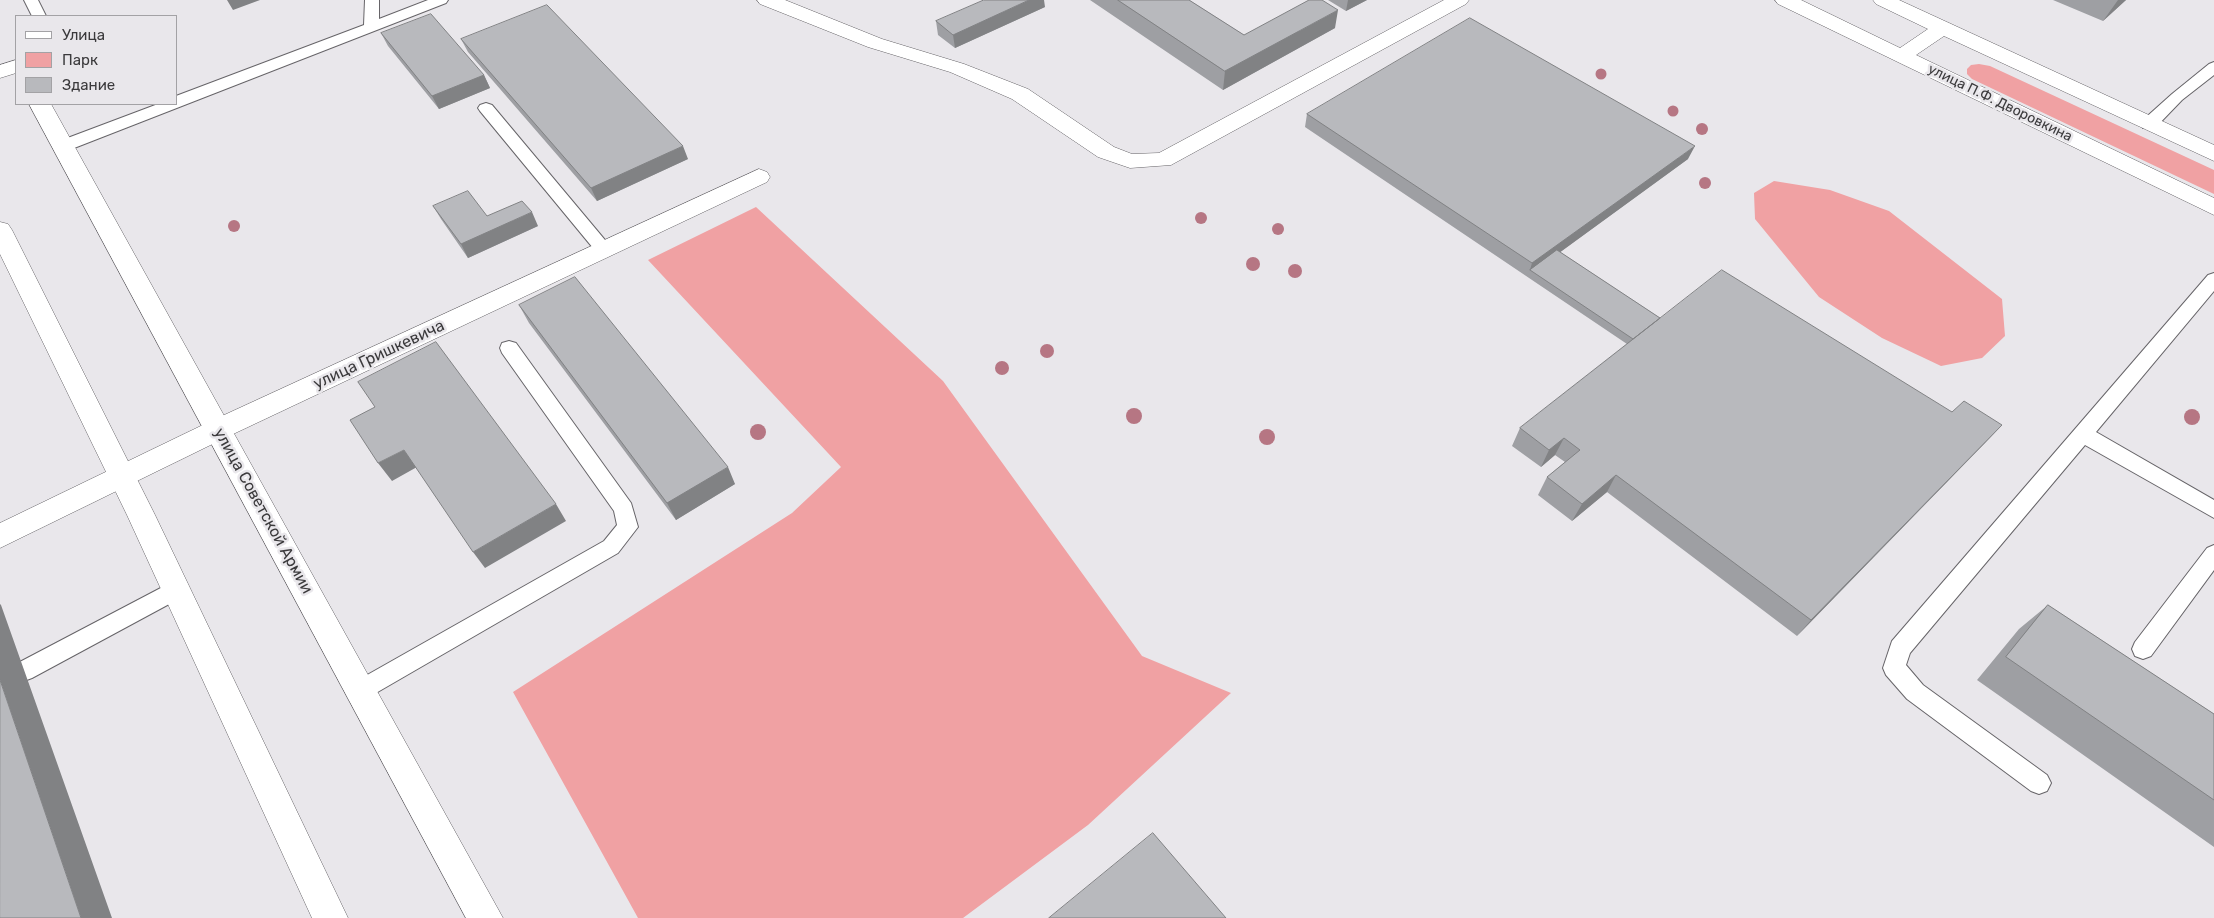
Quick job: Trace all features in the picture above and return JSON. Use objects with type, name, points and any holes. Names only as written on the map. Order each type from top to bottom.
[{"type":"street","points":[[767,0],[875,43],[957,68],[1020,94],[1106,152],[1130,161],[1163,160],[1459,0]]},
{"type":"street","name":"улица П.Ф. Дворовкина","points":[[1785,0],[2214,207]]},
{"type":"street","points":[[1883,0],[2214,154]]},
{"type":"street","points":[[1902,56],[1942,28]]},
{"type":"street","points":[[0,72],[15,66]]},
{"type":"street","name":"улица Советской Армии","points":[[41,105],[485,918]]},
{"type":"street","name":"улица Гришкевича","points":[[0,536],[219,429],[759,177]]},
{"type":"street","points":[[0,230],[176,589],[324,916]]},
{"type":"lane","points":[[31,0],[38,15]]},
{"type":"lane","points":[[371,27],[372,0]]},
{"type":"lane","points":[[178,101],[441,0]]},
{"type":"lane","points":[[2149,124],[2177,97],[2214,67]]},
{"type":"lane","points":[[63,146],[169,105]]},
{"type":"lane","points":[[486,108],[604,250]]},
{"type":"lane","points":[[2039,783],[1915,692],[1894,668],[1900,648],[2214,279]]},
{"type":"lane","points":[[361,690],[611,546],[628,527],[624,510],[509,348]]},
{"type":"lane","points":[[2083,434],[2214,510]]},
{"type":"lane","points":[[2143,649],[2214,554]]},
{"type":"lane","points":[[24,670],[176,589]]},
{"type":"green space","points":[[1971,65],[1990,66],[2214,170],[2214,194],[1972,79],[1967,74],[1967,69]]},
{"type":"green space","points":[[1774,181],[1830,190],[1889,211],[2002,299],[2005,336],[1982,358],[1941,366],[1882,338],[1819,297],[1755,219],[1754,193]]},
{"type":"green space","points":[[756,207],[943,381],[1142,656],[1231,693],[1088,825],[963,918],[638,918],[513,692],[792,513],[841,467],[648,260]]},
{"type":"building","points":[[984,0],[1029,0],[953,35],[936,21]]},
{"type":"building","points":[[1118,0],[1189,0],[1244,35],[1309,0],[1322,0],[1338,10],[1225,71]]},
{"type":"building","points":[[547,5],[683,146],[591,188],[461,39]]},
{"type":"building","points":[[431,14],[484,75],[432,96],[381,33]]},
{"type":"building","points":[[1470,18],[1695,146],[1532,263],[1307,114]]},
{"type":"building","points":[[468,191],[487,216],[522,201],[532,212],[461,244],[433,206]]},
{"type":"building","points":[[1557,250],[1660,318],[1633,339],[1530,270]]},
{"type":"building","points":[[1722,270],[1952,412],[1964,401],[2002,425],[1811,620],[1616,475],[1582,504],[1547,477],[1580,450],[1564,438],[1549,450],[1520,428]]},
{"type":"building","points":[[575,277],[728,467],[667,503],[519,305]]},
{"type":"building","points":[[436,342],[556,504],[473,552],[404,450],[378,463],[350,420],[375,407],[358,382]]},
{"type":"building","points":[[2048,605],[2214,714],[2214,800],[2006,657]]},
{"type":"building","points":[[0,680],[81,918],[0,918]]},
{"type":"building","points":[[1153,833],[1226,918],[1049,918]]}]
